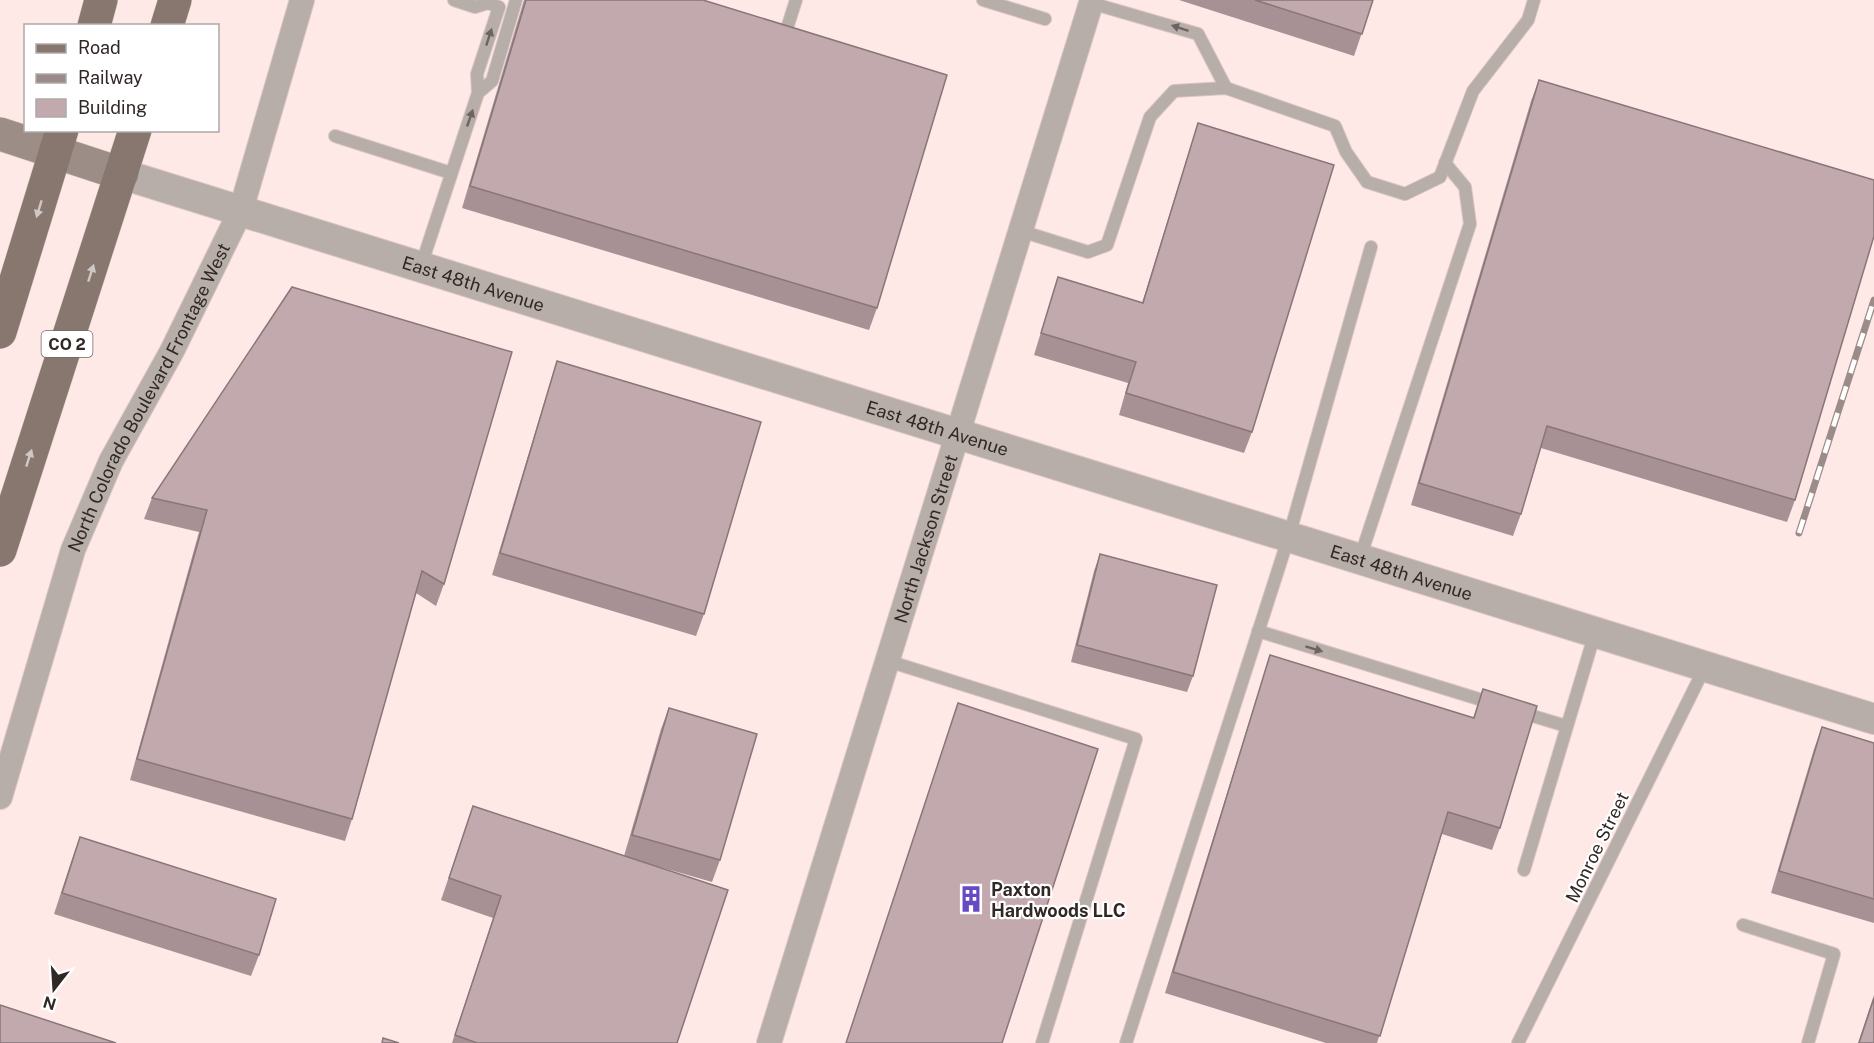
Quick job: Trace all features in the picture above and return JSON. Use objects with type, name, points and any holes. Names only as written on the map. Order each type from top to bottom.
[{"type":"main road","points":[[95,24],[101,0]]},
{"type":"main road","points":[[168,24],[175,0]]},
{"type":"main road","name":"CO 2","points":[[0,550],[134,132]]},
{"type":"main road","name":"East 48th Avenue","points":[[0,134],[59,142],[122,174]]},
{"type":"main road","points":[[0,332],[59,142]]},
{"type":"street","name":"North Colorado Boulevard Frontage West","points":[[0,797],[73,550],[111,461],[172,351],[241,210],[302,0]]},
{"type":"street","name":"North Jackson Street","points":[[769,1043],[1092,1]]},
{"type":"street","name":"East 48th Avenue","points":[[122,174],[1874,719]]},
{"type":"lane","points":[[421,266],[478,93],[477,74],[499,7],[487,2],[476,7],[454,0]]},
{"type":"lane","points":[[478,93],[492,81],[516,0]]},
{"type":"lane","points":[[781,48],[796,0]]},
{"type":"lane","points":[[983,0],[1045,19]]},
{"type":"lane","points":[[1021,231],[1088,252],[1107,245],[1150,117],[1174,91],[1226,88],[1335,126],[1346,153],[1367,182],[1405,194],[1440,177],[1473,91],[1528,20],[1534,0]]},
{"type":"lane","points":[[1092,1],[1198,34],[1226,88]]},
{"type":"lane","points":[[335,136],[451,173]]},
{"type":"lane","points":[[1360,558],[1470,224],[1465,187],[1445,163]]},
{"type":"lane","points":[[1131,1042],[1288,536],[1371,247]]},
{"type":"lane","points":[[1258,631],[1566,726]]},
{"type":"lane","points":[[1524,870],[1596,632]]},
{"type":"lane","points":[[888,661],[1136,739],[1042,1043]]},
{"type":"lane","name":"Monroe Street","points":[[1518,1043],[1706,666]]},
{"type":"lane","points":[[1743,925],[1834,954],[1808,1043]]},
{"type":"building","points":[[526,0],[703,0],[947,75],[877,308],[470,186]]},
{"type":"building","points":[[1255,0],[1373,0],[1362,34]]},
{"type":"building","points":[[1539,80],[1874,180],[1874,236],[1795,500],[1547,426],[1521,514],[1419,483]]},
{"type":"building","points":[[1198,123],[1334,165],[1252,432],[1126,393],[1136,362],[1041,333],[1058,277],[1143,303]]},
{"type":"building","points":[[292,287],[512,352],[444,584],[422,571],[352,819],[137,759],[207,510],[152,498]]},
{"type":"building","points":[[557,361],[761,422],[704,614],[500,553]]},
{"type":"building","points":[[1100,554],[1217,585],[1193,676],[1077,645]]},
{"type":"building","points":[[1270,655],[1474,718],[1483,689],[1537,706],[1500,828],[1448,812],[1380,1036],[1173,972]]},
{"type":"building","name":"Paxton Hardwoods LLC","points":[[958,703],[1098,749],[1002,1043],[846,1043]]},
{"type":"building","points":[[669,708],[757,734],[720,860],[632,835]]},
{"type":"building","points":[[1822,727],[1874,743],[1874,899],[1779,871]]},
{"type":"building","points":[[473,806],[728,890],[677,1043],[477,1043],[455,1035],[501,896],[449,878]]},
{"type":"building","points":[[80,837],[276,899],[259,955],[62,893]]},
{"type":"building","points":[[1874,998],[1874,1043],[1859,1043]]},
{"type":"building","points":[[0,1005],[116,1043],[0,1043]]},
{"type":"building","points":[[383,1038],[399,1043],[382,1043]]},
{"type":"railway","points":[[1799,533],[1874,300]]},
{"type":"place","name":"Paxton Hardwoods LLC","points":[[971,899]]}]
